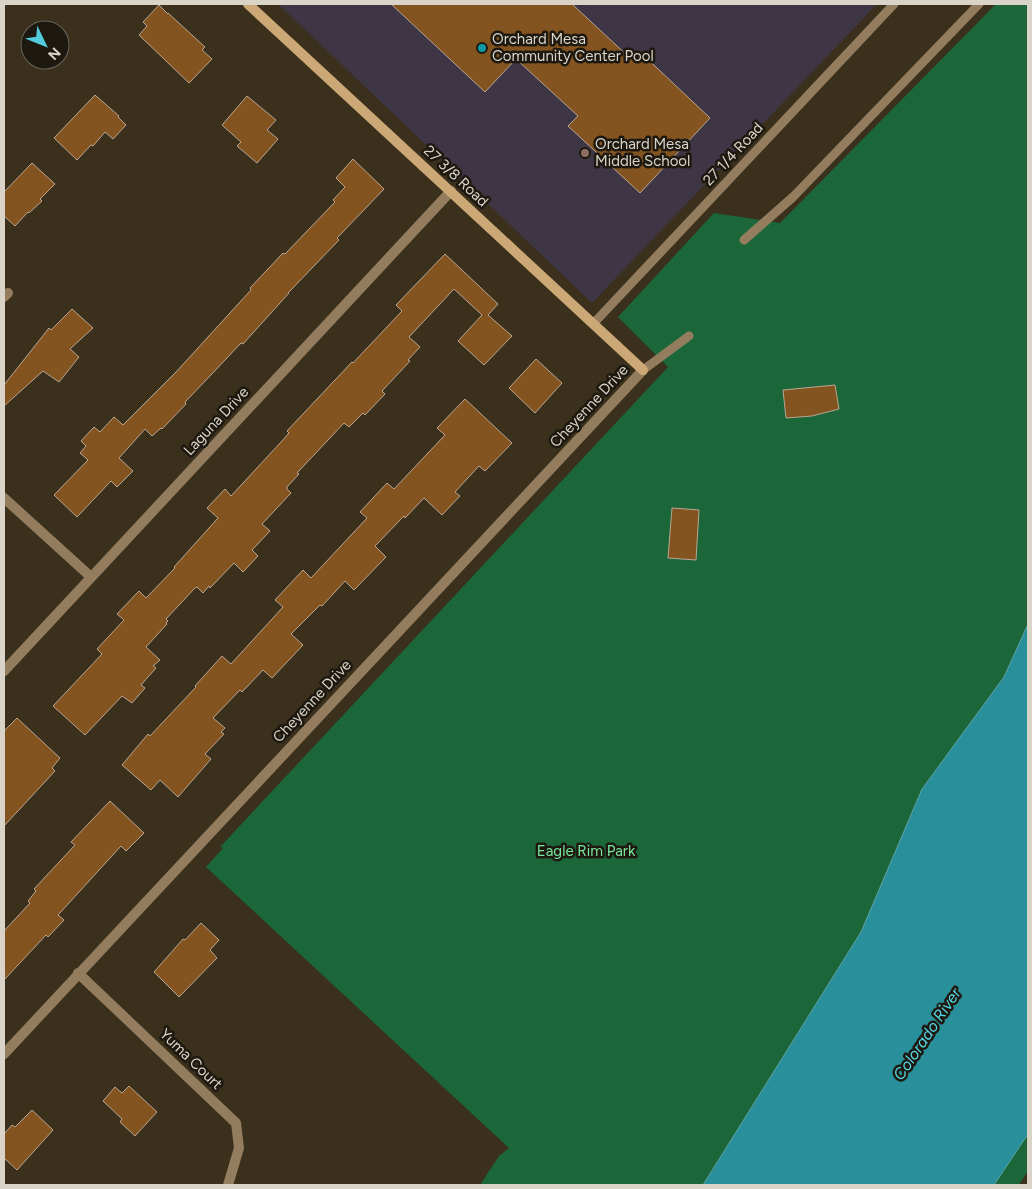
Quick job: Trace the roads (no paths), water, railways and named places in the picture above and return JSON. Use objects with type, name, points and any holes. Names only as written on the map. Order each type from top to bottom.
[{"type":"street","name":"27 3/8 Road","points":[[248,4],[643,370]]},
{"type":"street","name":"Laguna Drive","points":[[4,671],[451,191]]},
{"type":"street","name":"Cheyenne Drive","points":[[4,1054],[643,370]]},
{"type":"street","points":[[4,498],[91,577]]},
{"type":"street","name":"Yuma Court","points":[[78,973],[236,1124],[239,1148],[228,1185]]},
{"type":"lane","name":"27 1/4 Road","points":[[593,324],[894,4]]},
{"type":"lane","points":[[744,240],[793,197],[980,4]]},
{"type":"lane","points":[[643,370],[689,336]]},
{"type":"water","name":"Colorado River","points":[[1028,624],[1028,1134],[994,1185],[703,1185],[861,932],[922,789],[1004,677]]},
{"type":"place","name":"Orchard Mesa Community Center Pool","points":[[482,48]]},
{"type":"place","name":"Orchard Mesa Middle School","points":[[585,153]]},
{"type":"park label","name":"Eagle Rim Park","points":[[586,851]]}]
